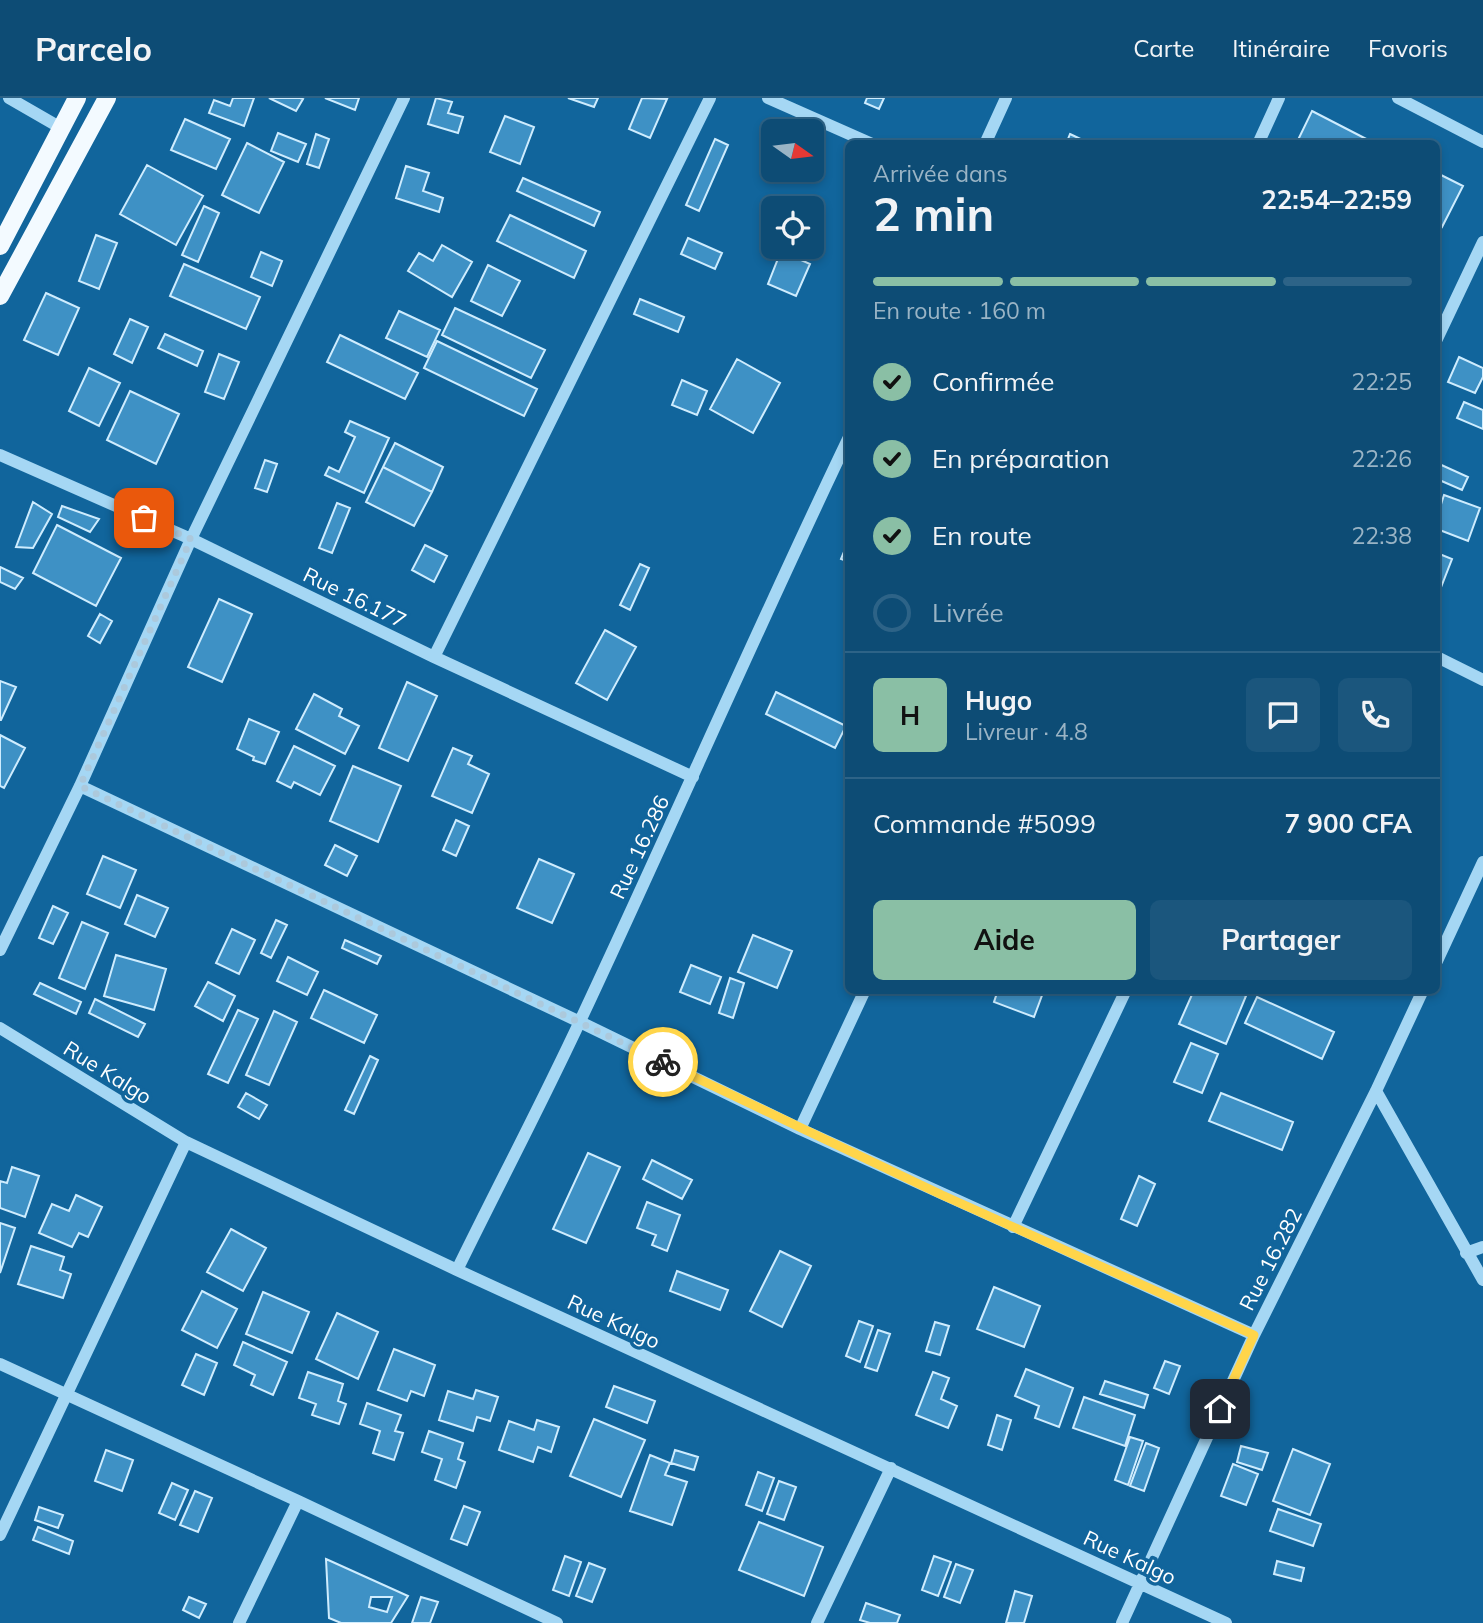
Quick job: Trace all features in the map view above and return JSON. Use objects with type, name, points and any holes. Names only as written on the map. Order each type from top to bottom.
[{"type":"main road","points":[[0,246],[77,98]]},
{"type":"main road","points":[[0,296],[107,98]]},
{"type":"street","points":[[9,98],[61,128]]},
{"type":"street","points":[[0,950],[80,786],[191,539],[404,98]]},
{"type":"street","points":[[434,657],[710,98]]},
{"type":"street","points":[[768,98],[863,140]]},
{"type":"street","points":[[987,140],[1006,98]]},
{"type":"street","points":[[1260,140],[1279,98]]},
{"type":"street","points":[[1398,98],[1483,142]]},
{"type":"street","points":[[1440,333],[1483,242]]},
{"type":"street","name":"Rue 16.286","points":[[457,1270],[580,1022],[773,594],[845,445]]},
{"type":"street","name":"Rue 16.177","points":[[0,455],[191,539],[434,657],[693,776]]},
{"type":"street","points":[[1440,658],[1483,680]]},
{"type":"street","points":[[80,786],[800,1129],[1254,1335]]},
{"type":"street","points":[[1440,955],[1483,862]]},
{"type":"street","points":[[800,1129],[863,994]]},
{"type":"street","points":[[1013,1227],[1124,994]]},
{"type":"street","name":"Rue 16.282","points":[[1122,1623],[1254,1335],[1376,1091],[1421,994]]},
{"type":"street","name":"Rue Kalgo","points":[[0,1028],[186,1142],[457,1270],[1226,1623]]},
{"type":"street","points":[[1376,1091],[1483,1280]]},
{"type":"street","points":[[0,1535],[186,1142]]},
{"type":"street","points":[[1466,1253],[1483,1247]]},
{"type":"street","points":[[0,1364],[557,1623]]},
{"type":"street","points":[[817,1623],[891,1468]]},
{"type":"street","points":[[239,1623],[298,1501]]},
{"type":"building","points":[[233,98],[254,98],[244,126],[209,113],[214,100],[230,106]]},
{"type":"building","points":[[269,98],[300,98],[303,99],[296,111]]},
{"type":"building","points":[[325,98],[359,98],[355,110]]},
{"type":"building","points":[[436,98],[452,102],[448,113],[463,117],[458,133],[428,124]]},
{"type":"building","points":[[568,98],[598,98],[594,107]]},
{"type":"building","points":[[642,98],[667,99],[650,138],[629,129]]},
{"type":"building","points":[[867,98],[884,98],[879,109],[865,103]]},
{"type":"building","points":[[1312,111],[1368,140],[1298,140]]},
{"type":"building","points":[[505,116],[534,127],[520,164],[490,152]]},
{"type":"building","points":[[185,119],[230,139],[216,169],[171,150]]},
{"type":"building","points":[[278,133],[306,144],[298,162],[271,151]]},
{"type":"building","points":[[316,134],[329,139],[319,168],[307,164]]},
{"type":"building","points":[[1070,134],[1083,140],[1068,140]]},
{"type":"building","points":[[715,139],[728,145],[699,211],[686,205]]},
{"type":"building","points":[[247,143],[284,162],[259,213],[222,195]]},
{"type":"building","points":[[147,165],[203,196],[176,245],[120,214]]},
{"type":"building","points":[[406,166],[429,173],[423,191],[443,198],[439,212],[396,198]]},
{"type":"building","points":[[1440,174],[1463,186],[1442,227],[1440,226]]},
{"type":"building","points":[[523,178],[600,212],[594,226],[517,191]]},
{"type":"building","points":[[204,206],[219,213],[198,262],[182,255]]},
{"type":"building","points":[[510,215],[586,251],[574,278],[497,241]]},
{"type":"building","points":[[96,235],[117,243],[99,289],[79,281]]},
{"type":"building","points":[[688,238],[722,253],[715,269],[681,254]]},
{"type":"building","points":[[442,245],[472,262],[452,297],[408,271],[419,253],[433,261]]},
{"type":"building","points":[[261,252],[282,261],[272,286],[251,277]]},
{"type":"building","points":[[778,259],[799,259],[810,264],[796,296],[768,284]]},
{"type":"building","points":[[184,264],[260,297],[246,329],[170,296]]},
{"type":"building","points":[[488,265],[520,281],[502,316],[471,301]]},
{"type":"building","points":[[46,293],[79,308],[58,355],[24,340]]},
{"type":"building","points":[[640,299],[684,317],[678,332],[634,314]]},
{"type":"building","points":[[455,308],[545,350],[531,378],[442,335]]},
{"type":"building","points":[[399,311],[440,330],[427,357],[386,338]]},
{"type":"building","points":[[130,319],[148,327],[132,363],[114,354]]},
{"type":"building","points":[[165,334],[203,351],[197,366],[158,348]]},
{"type":"building","points":[[340,335],[418,373],[405,399],[327,362]]},
{"type":"building","points":[[437,341],[537,389],[524,416],[424,368]]},
{"type":"building","points":[[219,354],[239,362],[224,399],[205,392]]},
{"type":"building","points":[[1459,357],[1483,368],[1483,377],[1475,393],[1448,382]]},
{"type":"building","points":[[737,359],[780,383],[753,433],[710,409]]},
{"type":"building","points":[[89,368],[120,383],[99,426],[69,411]]},
{"type":"building","points":[[682,380],[707,391],[697,415],[672,405]]},
{"type":"building","points":[[130,391],[179,414],[156,464],[107,440]]},
{"type":"building","points":[[1464,402],[1483,410],[1483,429],[1457,418]]},
{"type":"building","points":[[350,421],[389,438],[364,493],[325,475],[329,467],[339,472],[355,437],[345,432]]},
{"type":"building","points":[[395,443],[443,467],[432,492],[383,467]]},
{"type":"building","points":[[265,460],[277,464],[267,492],[255,488]]},
{"type":"building","points":[[1440,464],[1468,477],[1462,490],[1440,480]]},
{"type":"building","points":[[383,467],[432,492],[414,526],[366,502]]},
{"type":"building","points":[[1444,495],[1480,508],[1468,541],[1440,530],[1440,508]]},
{"type":"building","points":[[33,502],[52,514],[33,548],[16,547]]},
{"type":"building","points":[[337,503],[350,508],[332,553],[319,548]]},
{"type":"building","points":[[62,506],[99,519],[90,532],[58,517]]},
{"type":"building","points":[[57,525],[121,558],[96,606],[33,573]]},
{"type":"building","points":[[425,545],[447,556],[434,582],[412,570]]},
{"type":"building","points":[[1440,554],[1452,559],[1440,590]]},
{"type":"building","points":[[640,564],[649,568],[630,610],[620,605]]},
{"type":"building","points":[[0,567],[23,578],[15,589],[0,582]]},
{"type":"building","points":[[219,599],[252,614],[222,682],[188,667]]},
{"type":"building","points":[[100,614],[112,621],[100,643],[88,636]]},
{"type":"building","points":[[605,630],[636,647],[607,700],[576,683]]},
{"type":"building","points":[[0,681],[16,687],[1,720],[0,720]]},
{"type":"building","points":[[407,682],[437,696],[408,761],[379,748]]},
{"type":"building","points":[[776,692],[845,726],[845,728],[835,748],[766,714]]},
{"type":"building","points":[[314,694],[342,709],[339,716],[359,726],[345,754],[296,729]]},
{"type":"building","points":[[249,719],[279,732],[265,764],[253,760],[254,757],[237,749]]},
{"type":"building","points":[[0,735],[25,748],[4,788],[0,786]]},
{"type":"building","points":[[294,746],[335,766],[320,795],[294,782],[291,788],[277,781]]},
{"type":"building","points":[[453,748],[472,756],[468,764],[489,774],[472,813],[432,796]]},
{"type":"building","points":[[353,766],[401,786],[378,842],[330,821]]},
{"type":"building","points":[[456,820],[469,826],[456,856],[443,850]]},
{"type":"building","points":[[335,845],[357,856],[347,876],[325,865]]},
{"type":"building","points":[[103,856],[136,870],[120,908],[87,894]]},
{"type":"building","points":[[539,859],[574,874],[552,923],[517,908]]},
{"type":"building","points":[[137,895],[168,908],[155,937],[125,924]]},
{"type":"building","points":[[53,906],[68,913],[53,944],[39,938]]},
{"type":"building","points":[[276,920],[287,925],[271,958],[261,953]]},
{"type":"building","points":[[82,922],[108,933],[85,989],[59,978]]},
{"type":"building","points":[[232,929],[255,940],[239,974],[216,963]]},
{"type":"building","points":[[753,935],[792,951],[777,988],[738,972]]},
{"type":"building","points":[[345,940],[381,956],[377,964],[342,948]]},
{"type":"building","points":[[116,955],[166,969],[154,1010],[104,996]]},
{"type":"building","points":[[288,957],[318,972],[307,995],[277,981]]},
{"type":"building","points":[[691,965],[721,977],[710,1004],[680,992]]},
{"type":"building","points":[[730,978],[744,983],[733,1018],[719,1013]]},
{"type":"building","points":[[208,982],[235,996],[223,1021],[195,1006]]},
{"type":"building","points":[[40,983],[81,1002],[76,1014],[34,994]]},
{"type":"building","points":[[324,990],[377,1015],[364,1043],[311,1018]]},
{"type":"building","points":[[997,994],[1043,994],[1034,1017],[994,1002]]},
{"type":"building","points":[[1192,994],[1246,996],[1226,1044],[1179,1024]]},
{"type":"building","points":[[1257,997],[1334,1032],[1322,1059],[1245,1023]]},
{"type":"building","points":[[95,999],[145,1024],[138,1037],[89,1013]]},
{"type":"building","points":[[238,1010],[258,1019],[228,1083],[208,1074]]},
{"type":"building","points":[[274,1011],[297,1022],[269,1085],[246,1075]]},
{"type":"building","points":[[1191,1043],[1218,1054],[1202,1093],[1174,1082]]},
{"type":"building","points":[[370,1056],[378,1060],[354,1114],[345,1110]]},
{"type":"building","points":[[246,1093],[267,1105],[259,1119],[238,1107]]},
{"type":"building","points":[[1221,1093],[1293,1122],[1282,1150],[1209,1121]]},
{"type":"building","points":[[588,1153],[620,1167],[586,1243],[553,1229]]},
{"type":"building","points":[[652,1160],[692,1180],[682,1199],[643,1179]]},
{"type":"building","points":[[12,1167],[39,1176],[25,1217],[0,1208],[0,1181],[7,1183]]},
{"type":"building","points":[[1139,1176],[1155,1184],[1137,1226],[1121,1219]]},
{"type":"building","points":[[76,1195],[102,1207],[88,1237],[79,1233],[72,1247],[39,1233],[52,1204],[69,1211]]},
{"type":"building","points":[[647,1202],[680,1215],[667,1251],[652,1245],[656,1235],[637,1228]]},
{"type":"building","points":[[0,1223],[15,1228],[0,1273]]},
{"type":"building","points":[[231,1229],[266,1248],[243,1291],[207,1272]]},
{"type":"building","points":[[31,1246],[64,1257],[60,1270],[71,1274],[63,1298],[18,1284]]},
{"type":"building","points":[[780,1251],[811,1266],[782,1327],[750,1311]]},
{"type":"building","points":[[677,1271],[728,1290],[720,1310],[670,1291]]},
{"type":"building","points":[[994,1287],[1040,1306],[1024,1347],[977,1329]]},
{"type":"building","points":[[202,1291],[237,1309],[217,1348],[182,1330]]},
{"type":"building","points":[[263,1292],[309,1312],[292,1353],[246,1334]]},
{"type":"building","points":[[337,1313],[378,1332],[358,1379],[316,1359]]},
{"type":"building","points":[[859,1321],[873,1326],[860,1362],[846,1356]]},
{"type":"building","points":[[935,1322],[949,1326],[940,1355],[926,1351]]},
{"type":"building","points":[[878,1330],[890,1334],[877,1371],[865,1367]]},
{"type":"building","points":[[243,1342],[287,1362],[273,1395],[251,1385],[255,1375],[234,1365]]},
{"type":"building","points":[[394,1349],[435,1365],[424,1396],[411,1391],[407,1401],[378,1390]]},
{"type":"building","points":[[196,1354],[217,1363],[204,1395],[182,1385]]},
{"type":"building","points":[[1165,1361],[1180,1366],[1169,1394],[1154,1388]]},
{"type":"building","points":[[1026,1369],[1073,1388],[1059,1427],[1035,1418],[1039,1406],[1015,1396]]},
{"type":"building","points":[[308,1372],[343,1384],[338,1401],[346,1404],[339,1424],[312,1415],[316,1404],[299,1398]]},
{"type":"building","points":[[933,1372],[949,1378],[941,1399],[957,1406],[948,1428],[916,1415]]},
{"type":"building","points":[[1105,1381],[1148,1395],[1144,1408],[1100,1394]]},
{"type":"building","points":[[614,1386],[655,1401],[647,1423],[606,1407]]},
{"type":"building","points":[[476,1390],[498,1397],[490,1421],[477,1417],[473,1431],[439,1420],[448,1391],[473,1399]]},
{"type":"building","points":[[1084,1397],[1135,1415],[1125,1446],[1073,1428]]},
{"type":"building","points":[[367,1403],[401,1415],[395,1431],[403,1433],[394,1460],[373,1453],[380,1431],[360,1424]]},
{"type":"building","points":[[997,1415],[1011,1420],[1002,1450],[988,1445]]},
{"type":"building","points":[[594,1419],[645,1440],[621,1497],[570,1476]]},
{"type":"building","points":[[537,1420],[559,1427],[551,1452],[538,1447],[533,1462],[499,1450],[509,1421],[534,1430]]},
{"type":"building","points":[[429,1431],[463,1443],[458,1459],[465,1462],[456,1488],[435,1480],[442,1459],[422,1452]]},
{"type":"building","points":[[1130,1437],[1143,1441],[1128,1485],[1115,1480]]},
{"type":"building","points":[[1146,1443],[1159,1448],[1144,1491],[1130,1486]]},
{"type":"building","points":[[1241,1446],[1268,1453],[1262,1470],[1237,1462]]},
{"type":"building","points":[[1293,1449],[1330,1464],[1310,1515],[1273,1501]]},
{"type":"building","points":[[106,1450],[133,1460],[122,1491],[95,1481]]},
{"type":"building","points":[[675,1450],[698,1457],[694,1470],[671,1463]]},
{"type":"building","points":[[650,1455],[670,1463],[665,1475],[687,1482],[672,1525],[630,1511]]},
{"type":"building","points":[[1233,1464],[1258,1474],[1246,1505],[1221,1496]]},
{"type":"building","points":[[758,1472],[774,1478],[762,1511],[746,1505]]},
{"type":"building","points":[[779,1481],[796,1487],[784,1520],[767,1514]]},
{"type":"building","points":[[172,1483],[188,1490],[175,1520],[159,1513]]},
{"type":"building","points":[[195,1491],[212,1498],[198,1532],[180,1525]]},
{"type":"building","points":[[464,1506],[480,1512],[467,1545],[451,1539]]},
{"type":"building","points":[[39,1507],[63,1515],[58,1528],[35,1520]]},
{"type":"building","points":[[1278,1509],[1321,1524],[1313,1546],[1270,1531]]},
{"type":"building","points":[[759,1522],[823,1547],[804,1596],[739,1570]]},
{"type":"building","points":[[38,1527],[73,1541],[69,1554],[33,1540]]},
{"type":"building","points":[[565,1556],[581,1562],[569,1596],[553,1590]]},
{"type":"building","points":[[934,1556],[951,1562],[938,1596],[922,1590]]},
{"type":"building","points":[[326,1559],[408,1596],[391,1623],[341,1623],[329,1618]],"holes":[[[371,1597],[392,1597],[387,1612],[369,1607]]]},
{"type":"building","points":[[1277,1561],[1304,1568],[1301,1581],[1274,1574]]},
{"type":"building","points":[[589,1563],[605,1569],[592,1602],[576,1596]]},
{"type":"building","points":[[956,1564],[973,1570],[960,1603],[944,1597]]},
{"type":"building","points":[[1015,1591],[1032,1596],[1024,1623],[1006,1623]]},
{"type":"building","points":[[189,1597],[206,1604],[199,1618],[183,1610]]},
{"type":"building","points":[[421,1597],[438,1602],[430,1623],[412,1623]]},
{"type":"building","points":[[866,1603],[900,1615],[897,1623],[870,1623],[860,1620]]},
{"type":"way so far","points":[[144,518],[191,539],[80,786],[663,1062]]},
{"type":"route","points":[[663,1062],[942,1195],[1254,1335],[1220,1409]]}]
